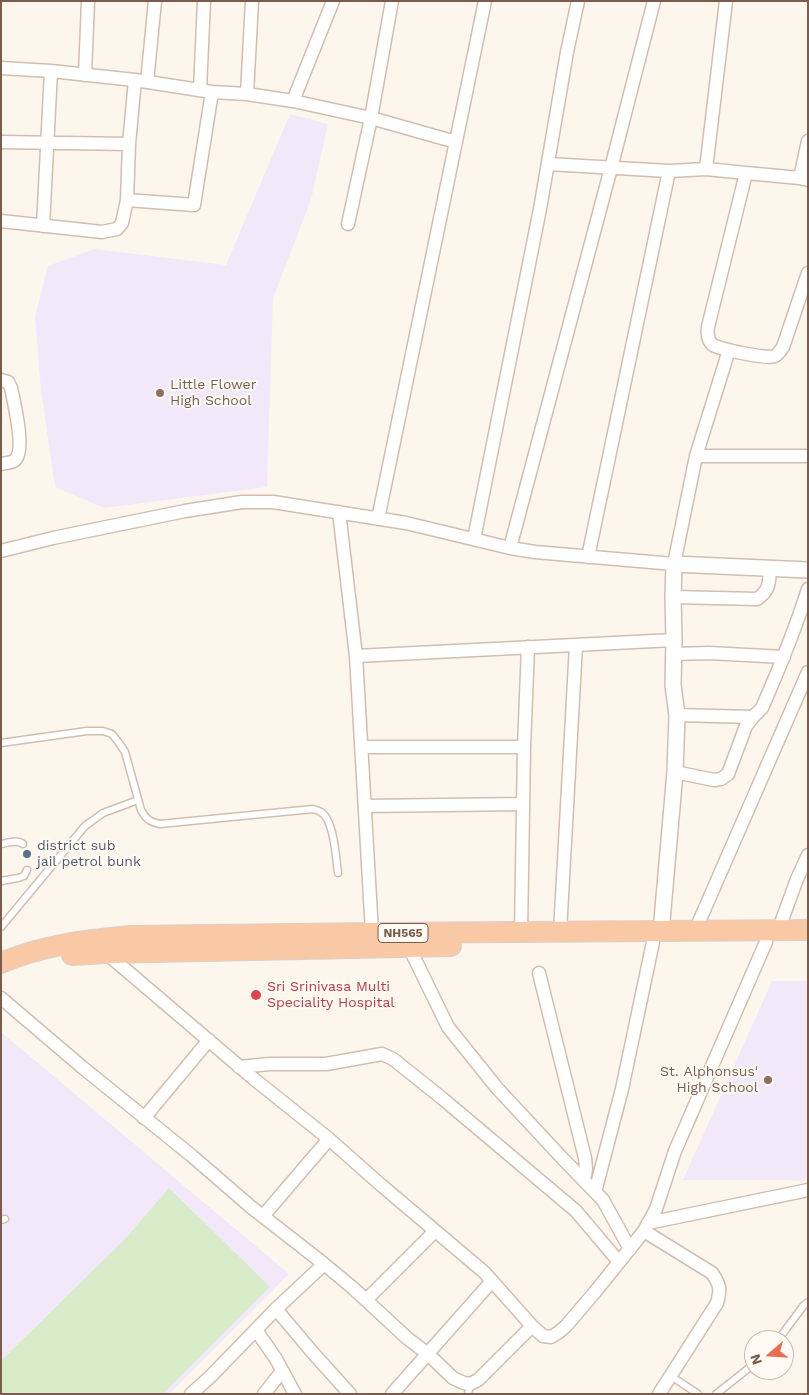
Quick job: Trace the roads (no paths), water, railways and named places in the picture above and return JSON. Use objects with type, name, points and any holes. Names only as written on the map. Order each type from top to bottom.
[{"type":"highway","name":"NH565","points":[[1,976],[25,966],[54,958],[82,954],[409,947],[657,937],[772,936],[808,930]]},
{"type":"highway","name":"NH565","points":[[1,963],[52,946],[131,936],[560,932],[657,937],[695,931],[772,936],[808,942]]},
{"type":"street","points":[[85,75],[88,1]]},
{"type":"street","points":[[1,221],[102,232],[117,229],[122,223],[127,200],[129,144],[155,1]]},
{"type":"street","points":[[127,200],[194,205],[206,91],[204,1]]},
{"type":"street","points":[[248,94],[252,1]]},
{"type":"street","points":[[293,101],[333,1]]},
{"type":"street","points":[[348,224],[371,118],[392,1]]},
{"type":"street","points":[[378,519],[486,1]]},
{"type":"street","points":[[474,539],[485,490],[578,1]]},
{"type":"street","points":[[510,548],[654,1]]},
{"type":"street","points":[[706,169],[726,1]]},
{"type":"street","points":[[1,68],[51,71],[141,81],[293,101],[371,118],[456,142]]},
{"type":"street","points":[[43,226],[51,71]]},
{"type":"street","points":[[548,164],[669,171],[706,169],[804,179],[808,141]]},
{"type":"street","points":[[1,142],[129,144]]},
{"type":"street","points":[[588,557],[669,171]]},
{"type":"street","points":[[746,173],[707,334],[709,340],[714,345],[729,350],[767,358],[775,356],[783,347],[808,274]]},
{"type":"street","points":[[595,1192],[624,1080],[657,937],[675,772],[677,715],[673,684],[674,564],[696,456],[729,350]]},
{"type":"street","points":[[1,380],[8,382],[11,388],[19,435],[19,453],[17,458],[14,461],[1,464]]},
{"type":"street","points":[[696,456],[808,456]]},
{"type":"street","points":[[1,551],[72,534],[185,511],[242,502],[273,502],[406,523],[510,548],[535,552],[674,564],[808,570]]},
{"type":"street","points":[[340,512],[356,656],[372,933]]},
{"type":"street","points":[[673,597],[757,599],[766,593],[769,585],[770,568]]},
{"type":"street","points":[[675,772],[714,780],[721,779],[728,774],[746,726],[762,708],[798,622],[808,589]]},
{"type":"street","points":[[356,656],[576,645],[674,647],[709,653],[784,657]]},
{"type":"street","points":[[560,932],[576,645]]},
{"type":"street","points":[[521,933],[524,747],[528,647]]},
{"type":"street","points":[[695,931],[808,672]]},
{"type":"street","points":[[677,715],[753,717]]},
{"type":"street","points":[[361,747],[524,747]]},
{"type":"street","points":[[365,806],[523,804]]},
{"type":"street","points":[[106,953],[239,1066],[329,1139],[380,1185],[484,1272],[532,1326],[543,1336],[551,1337],[566,1326],[595,1292],[630,1249],[656,1210],[675,1151],[808,855]]},
{"type":"street","points":[[409,947],[448,1027],[497,1088],[603,1200],[630,1249]]},
{"type":"street","points":[[539,973],[585,1158],[584,1181]]},
{"type":"street","points":[[1,998],[263,1216],[334,1271],[407,1338],[469,1389],[532,1326]]},
{"type":"street","points":[[144,1118],[209,1040]]},
{"type":"street","points":[[239,1066],[326,1064],[382,1054],[394,1059],[576,1212],[619,1262]]},
{"type":"street","points":[[263,1216],[329,1139]]},
{"type":"street","points":[[646,1227],[808,1190]]},
{"type":"street","points":[[646,1227],[712,1273],[720,1290],[717,1303],[659,1394]]},
{"type":"street","points":[[366,1300],[436,1231]]},
{"type":"street","points":[[191,1394],[324,1264]]},
{"type":"street","points":[[392,1394],[492,1281]]},
{"type":"street","points":[[276,1309],[350,1394]]},
{"type":"street","points":[[256,1330],[296,1394]]},
{"type":"street","points":[[264,1394],[282,1371]]},
{"type":"lane","points":[[1,743],[87,731],[102,731],[112,734],[124,752],[141,810],[146,819],[160,824],[313,809],[321,812],[326,818],[332,834],[338,873]]},
{"type":"lane","points":[[1,927],[85,826],[103,813],[138,800]]},
{"type":"lane","points":[[1,844],[20,842],[23,844]]},
{"type":"lane","points":[[1,881],[24,876],[27,870]]},
{"type":"lane","points":[[785,1330],[808,1302]]},
{"type":"lane","points":[[716,1394],[744,1372]]},
{"type":"lane","points":[[670,1376],[698,1394]]},
{"type":"place","name":"Little Flower High School","points":[[160,393]]},
{"type":"place","name":"district sub jail petrol bunk","points":[[27,854]]},
{"type":"place","name":"Sri Srinivasa Multi Speciality Hospital","points":[[256,995]]},
{"type":"place","name":"St. Alphonsus' High School","points":[[768,1080]]}]
